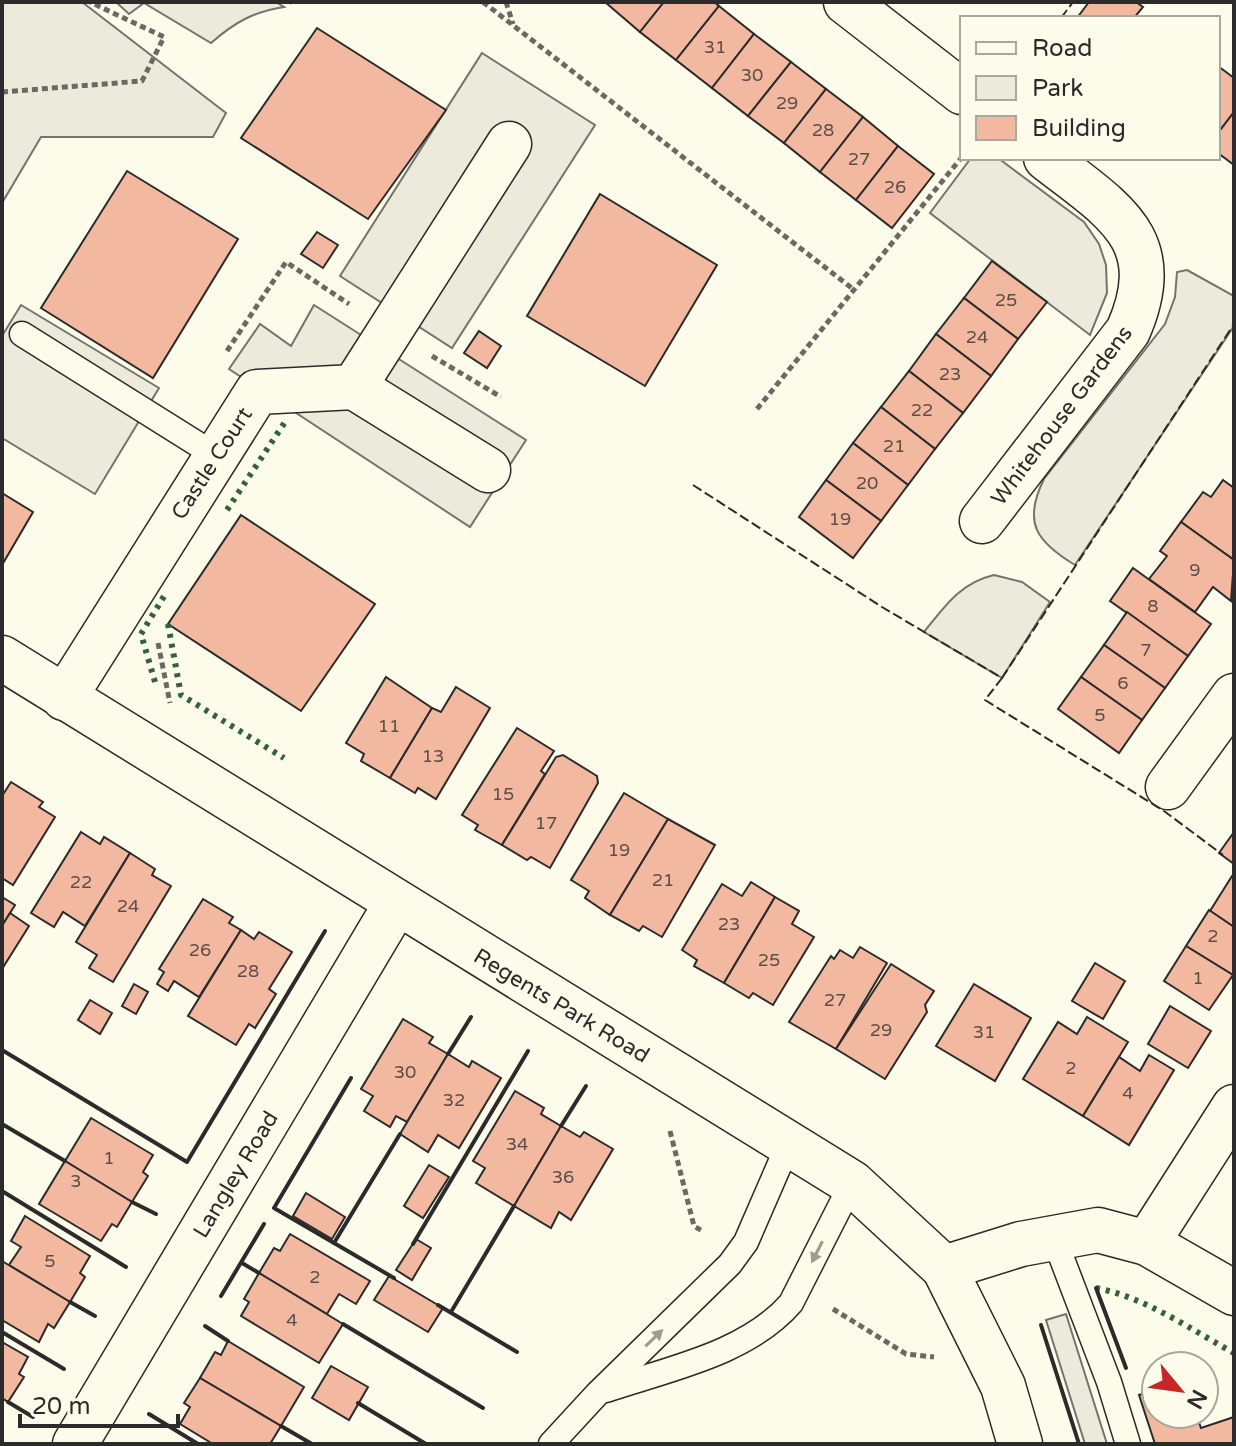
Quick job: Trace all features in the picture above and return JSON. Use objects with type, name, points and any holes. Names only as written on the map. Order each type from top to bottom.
[{"type":"street","points":[[846,2],[960,90]]},
{"type":"street","points":[[488,470],[354,387],[509,144]]},
{"type":"street","name":"Whitehouse Gardens","points":[[982,521],[1128,331],[1140,303],[1141,253],[1128,228],[1105,204],[1049,160]]},
{"type":"street","name":"Castle Court","points":[[64,698],[257,392],[354,387]]},
{"type":"street","name":"Regents Park Road","points":[[2,658],[852,1183],[944,1268],[1003,1386],[1020,1444]]},
{"type":"street","points":[[1168,787],[1234,696]]},
{"type":"street","name":"Langley Road","points":[[75,1444],[396,904]]},
{"type":"street","points":[[1147,1243],[1234,1107]]},
{"type":"street","points":[[944,1268],[1054,1238],[1098,1230],[1147,1243],[1234,1293]]},
{"type":"lane","points":[[22,334],[215,455]]},
{"type":"lane","points":[[551,1444],[739,1252],[789,1143]]},
{"type":"lane","points":[[598,1393],[730,1347],[782,1313],[852,1183]]},
{"type":"lane","points":[[1054,1238],[1109,1382],[1128,1444]]},
{"type":"path","points":[[2,92],[142,81],[164,37],[90,2]]},
{"type":"path","points":[[483,2],[853,289]]},
{"type":"path","points":[[506,2],[513,25]]},
{"type":"path","points":[[757,409],[960,159]]},
{"type":"path","points":[[218,365],[286,262],[501,397]]},
{"type":"path","points":[[147,750],[171,701],[156,630]]},
{"type":"path","points":[[653,1060],[694,1226],[739,1252]]},
{"type":"path","points":[[798,1287],[906,1354],[992,1364]]},
{"type":"green space","points":[[2,2],[82,2],[226,113],[213,137],[41,137],[2,203]]},
{"type":"green space","points":[[116,2],[276,2],[284,7],[245,19],[211,43],[144,3],[129,14]]},
{"type":"green space","points":[[970,160],[1001,160],[1084,222],[1099,244],[1106,265],[1107,293],[1090,335],[930,213]]},
{"type":"green space","points":[[1187,270],[1234,296],[1234,326],[1075,565],[1051,548],[1037,530],[1034,508],[1037,494],[1044,479],[1165,324],[1175,297],[1177,272]]},
{"type":"green space","points":[[994,575],[1022,582],[1050,602],[1002,678],[924,632],[962,590]]},
{"type":"shaded area","points":[[482,53],[595,125],[452,348],[340,276]]},
{"type":"shaded area","points":[[21,305],[159,388],[95,494],[2,438],[2,336]]},
{"type":"shaded area","points":[[314,305],[526,440],[470,527],[229,369],[260,324],[291,346]]},
{"type":"shaded area","points":[[1066,1314],[1107,1444],[1085,1444],[1046,1320]]},
{"type":"building","points":[[605,2],[664,2],[640,32]]},
{"type":"building","points":[[664,2],[714,2],[719,6],[676,60],[640,32]]},
{"type":"building","points":[[1089,2],[1136,2],[1143,7],[1136,16],[1078,16]]},
{"type":"building","points":[[719,6],[754,34],[712,88],[676,60]]},
{"type":"building","points":[[317,28],[446,110],[368,219],[241,138]]},
{"type":"building","points":[[754,34],[791,62],[748,116],[712,88]]},
{"type":"building","points":[[791,62],[826,89],[784,143],[748,116]]},
{"type":"building","points":[[1220,68],[1234,78],[1234,112],[1220,130]]},
{"type":"building","points":[[826,89],[863,117],[820,172],[784,143]]},
{"type":"building","points":[[1234,112],[1234,165],[1220,154],[1220,130]]},
{"type":"building","points":[[863,117],[898,146],[856,200],[820,172]]},
{"type":"building","points":[[898,146],[934,174],[892,228],[856,200]]},
{"type":"building","points":[[127,171],[238,239],[153,378],[41,308]]},
{"type":"building","points":[[600,194],[717,265],[645,386],[527,316]]},
{"type":"building","points":[[317,232],[338,245],[323,268],[301,254]]},
{"type":"building","points":[[992,261],[1047,302],[1018,339],[964,298]]},
{"type":"building","points":[[964,298],[1018,339],[991,376],[936,334]]},
{"type":"building","points":[[479,331],[501,346],[487,368],[464,353]]},
{"type":"building","points":[[936,334],[991,376],[963,413],[909,371]]},
{"type":"building","points":[[909,371],[963,413],[935,449],[881,407]]},
{"type":"building","points":[[881,407],[935,449],[908,485],[853,443]]},
{"type":"building","points":[[853,443],[908,485],[881,521],[826,480]]},
{"type":"building","points":[[826,480],[881,521],[853,558],[799,517]]},
{"type":"building","points":[[1223,480],[1234,488],[1234,560],[1181,522],[1203,492],[1211,497]]},
{"type":"building","points":[[2,493],[33,512],[2,565]]},
{"type":"building","points":[[241,515],[375,604],[301,711],[168,624]]},
{"type":"building","points":[[1181,522],[1234,560],[1231,601],[1213,587],[1195,612],[1149,579],[1167,556],[1160,551]]},
{"type":"building","points":[[1133,568],[1211,624],[1188,656],[1110,601]]},
{"type":"building","points":[[1127,612],[1188,656],[1165,688],[1104,645]]},
{"type":"building","points":[[1104,645],[1165,688],[1142,720],[1081,677]]},
{"type":"building","points":[[386,677],[432,708],[390,778],[361,761],[364,754],[346,743]]},
{"type":"building","points":[[1081,677],[1142,720],[1119,753],[1058,709]]},
{"type":"building","points":[[456,687],[490,708],[436,799],[418,788],[415,793],[390,778],[432,708],[441,712]]},
{"type":"building","points":[[517,728],[554,751],[541,771],[545,774],[502,845],[475,830],[478,825],[462,815]]},
{"type":"building","points":[[563,755],[597,776],[598,783],[550,868],[531,857],[527,860],[502,845],[556,757]]},
{"type":"building","points":[[11,782],[43,802],[39,807],[55,817],[13,885],[2,878],[2,796]]},
{"type":"building","points":[[624,793],[668,819],[610,915],[585,898],[589,891],[571,880]]},
{"type":"building","points":[[668,819],[715,845],[662,937],[643,926],[639,931],[610,915]]},
{"type":"building","points":[[81,832],[100,844],[104,837],[130,853],[85,926],[63,912],[54,927],[31,913]]},
{"type":"building","points":[[1234,832],[1234,864],[1219,853]]},
{"type":"building","points":[[130,853],[155,869],[152,875],[171,886],[113,982],[89,968],[97,955],[76,942]]},
{"type":"building","points":[[1234,877],[1234,927],[1210,911]]},
{"type":"building","points":[[751,882],[775,897],[724,983],[694,966],[697,960],[682,950],[722,884],[742,896]]},
{"type":"building","points":[[2,897],[15,905],[2,926]]},
{"type":"building","points":[[775,897],[799,911],[792,924],[814,937],[773,1005],[753,993],[749,998],[724,983]]},
{"type":"building","points":[[203,899],[233,917],[229,923],[241,930],[199,997],[174,981],[168,991],[157,984],[164,972],[159,969]]},
{"type":"building","points":[[1209,910],[1234,927],[1233,975],[1186,946]]},
{"type":"building","points":[[10,913],[29,926],[2,969],[2,926]]},
{"type":"building","points":[[241,930],[254,939],[259,932],[292,952],[269,989],[276,994],[255,1028],[249,1024],[236,1045],[188,1016]]},
{"type":"building","points":[[1186,946],[1233,975],[1209,1010],[1164,981]]},
{"type":"building","points":[[860,947],[887,963],[836,1049],[789,1022],[831,956],[834,959],[840,950],[853,958]]},
{"type":"building","points":[[1095,963],[1125,981],[1103,1019],[1072,1001]]},
{"type":"building","points":[[891,964],[934,991],[925,1005],[927,1012],[885,1079],[836,1049]]},
{"type":"building","points":[[134,984],[148,992],[136,1014],[122,1006]]},
{"type":"building","points":[[974,984],[1031,1018],[995,1081],[936,1046]]},
{"type":"building","points":[[90,1000],[112,1013],[100,1034],[78,1020]]},
{"type":"building","points":[[1170,1006],[1211,1031],[1188,1068],[1148,1044]]},
{"type":"building","points":[[1087,1017],[1128,1042],[1083,1116],[1023,1079],[1058,1022],[1077,1034]]},
{"type":"building","points":[[403,1019],[433,1037],[429,1043],[448,1054],[407,1122],[396,1116],[390,1127],[364,1111],[373,1096],[361,1089]]},
{"type":"building","points":[[448,1054],[469,1067],[472,1061],[501,1078],[459,1148],[438,1135],[428,1152],[400,1134]]},
{"type":"building","points":[[1149,1055],[1174,1070],[1129,1145],[1083,1116],[1119,1057],[1140,1071]]},
{"type":"building","points":[[515,1091],[544,1108],[541,1114],[561,1126],[514,1206],[476,1183],[485,1168],[473,1161]]},
{"type":"building","points":[[91,1118],[153,1155],[143,1172],[148,1176],[132,1202],[65,1161]]},
{"type":"building","points":[[561,1126],[580,1137],[584,1132],[613,1149],[571,1220],[559,1212],[551,1228],[514,1206]]},
{"type":"building","points":[[65,1161],[132,1202],[117,1227],[112,1224],[101,1241],[39,1204]]},
{"type":"building","points":[[429,1165],[449,1177],[423,1218],[404,1206]]},
{"type":"building","points":[[306,1193],[345,1217],[332,1239],[293,1216]]},
{"type":"building","points":[[25,1216],[90,1256],[80,1273],[85,1277],[70,1302],[9,1265],[21,1247],[11,1241]]},
{"type":"building","points":[[290,1234],[370,1281],[356,1304],[339,1294],[327,1314],[259,1273],[274,1248],[280,1251]]},
{"type":"building","points":[[416,1239],[431,1248],[412,1280],[396,1270]]},
{"type":"building","points":[[2,1261],[70,1302],[54,1328],[48,1324],[39,1342],[2,1320]]},
{"type":"building","points":[[259,1273],[343,1324],[319,1363],[241,1316],[249,1302],[244,1299]]},
{"type":"building","points":[[389,1276],[443,1308],[428,1332],[374,1300]]},
{"type":"building","points":[[228,1341],[304,1387],[281,1426],[200,1378],[215,1352],[221,1355]]},
{"type":"building","points":[[2,1342],[28,1357],[19,1374],[24,1377],[8,1402],[2,1398]]},
{"type":"building","points":[[331,1366],[368,1387],[349,1420],[312,1398]]},
{"type":"building","points":[[200,1378],[281,1426],[270,1444],[213,1444],[180,1424],[190,1407],[184,1403]]},
{"type":"building","points":[[1234,1417],[1234,1444],[1155,1444],[1150,1430],[1220,1430],[1220,1422]]},
{"type":"hedge","points":[[227,510],[287,419]]},
{"type":"hedge","points":[[155,682],[141,634],[166,593]]},
{"type":"hedge","points":[[168,624],[181,695],[284,758]]},
{"type":"hedge","points":[[1096,1288],[1150,1306],[1234,1353]]},
{"type":"fence","points":[[1062,16],[1073,2]]},
{"type":"fence","points":[[1002,678],[1234,324]]},
{"type":"fence","points":[[693,485],[882,607],[1002,678],[985,700],[1164,811],[1223,855]]},
{"type":"wall","points":[[2,1050],[187,1162],[325,931]]},
{"type":"wall","points":[[448,1054],[471,1017]]},
{"type":"wall","points":[[413,1244],[528,1051]]},
{"type":"wall","points":[[351,1078],[274,1208],[394,1278]]},
{"type":"wall","points":[[561,1126],[586,1086]]},
{"type":"wall","points":[[2,1124],[65,1161]]},
{"type":"wall","points":[[334,1243],[400,1134]]},
{"type":"wall","points":[[2,1191],[126,1267]]},
{"type":"wall","points":[[132,1202],[156,1214]]},
{"type":"wall","points":[[451,1312],[514,1206]]},
{"type":"wall","points":[[221,1296],[264,1224]]},
{"type":"wall","points":[[242,1263],[259,1273]]},
{"type":"wall","points":[[1096,1288],[1126,1368]]},
{"type":"wall","points":[[70,1302],[95,1316]]},
{"type":"wall","points":[[438,1305],[517,1352]]},
{"type":"wall","points":[[343,1324],[483,1408]]},
{"type":"wall","points":[[1041,1325],[1079,1444]]},
{"type":"wall","points":[[205,1326],[228,1341]]},
{"type":"wall","points":[[2,1332],[64,1369]]},
{"type":"wall","points":[[8,1402],[33,1417]]},
{"type":"wall","points":[[358,1403],[426,1444]]},
{"type":"wall","points":[[149,1414],[198,1444]]},
{"type":"wall","points":[[281,1426],[312,1444]]}]
